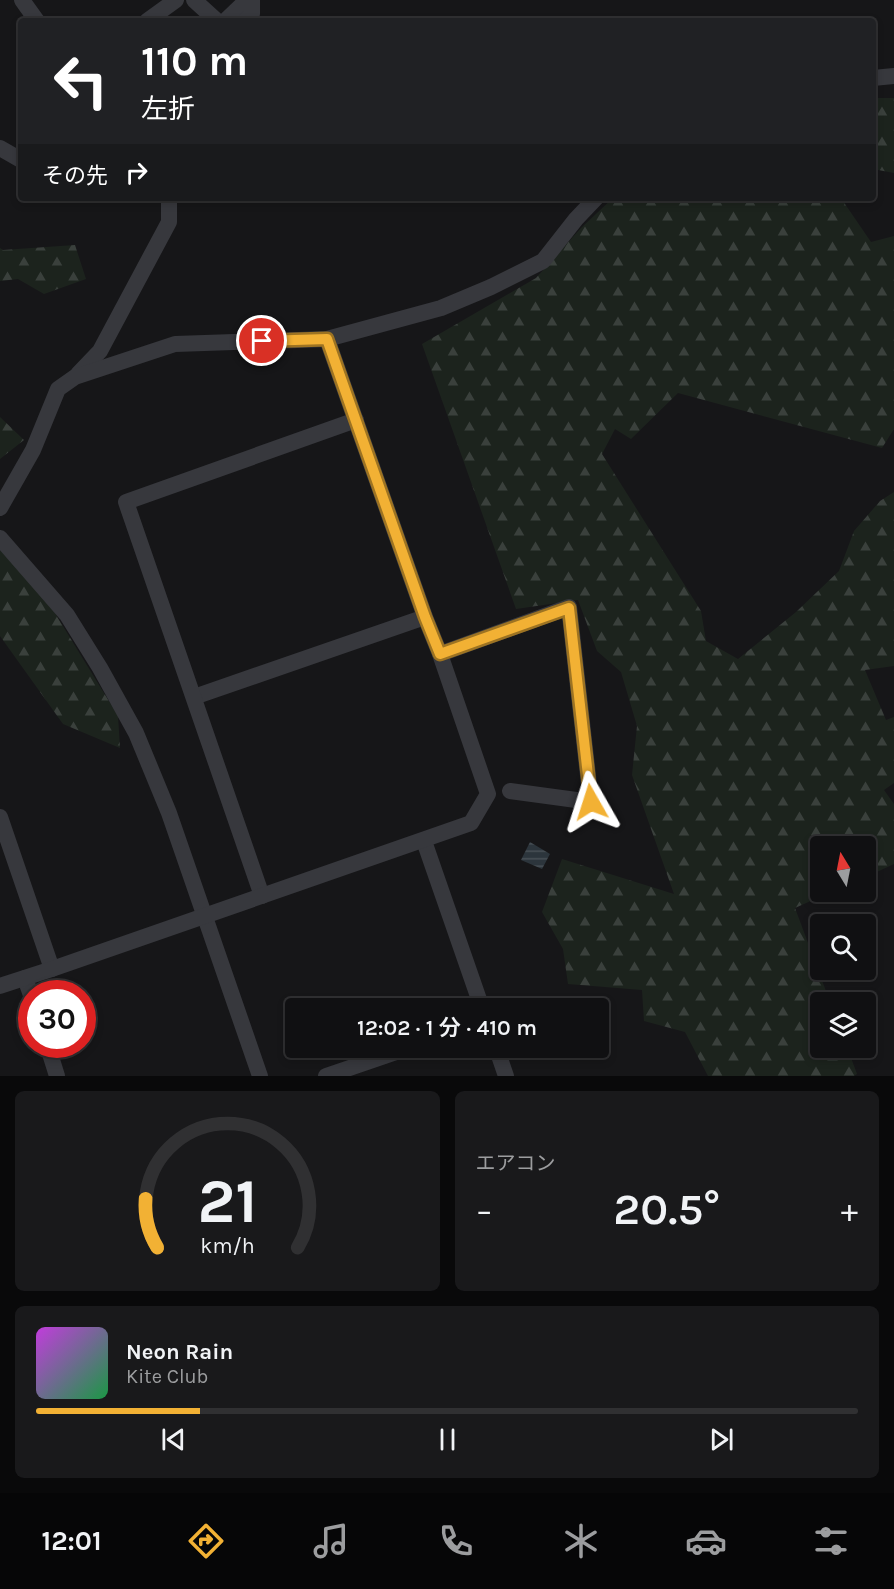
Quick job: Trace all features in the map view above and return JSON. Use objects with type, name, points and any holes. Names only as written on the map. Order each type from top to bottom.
[{"type":"street","points":[[22,0],[35,18]]},
{"type":"street","points":[[151,18],[176,0]]},
{"type":"street","points":[[194,0],[214,18]]},
{"type":"street","points":[[228,18],[247,0]]},
{"type":"street","points":[[248,18],[252,14],[252,0]]},
{"type":"street","points":[[876,78],[894,76]]},
{"type":"street","points":[[0,148],[18,158]]},
{"type":"street","points":[[2,505],[33,450],[57,389],[75,377],[100,351],[169,222],[169,201]]},
{"type":"street","points":[[75,377],[175,344],[327,339],[441,308],[491,287],[543,261],[593,201]]},
{"type":"street","points":[[0,986],[471,823],[488,794],[327,339]]},
{"type":"street","points":[[262,896],[126,502],[356,420]]},
{"type":"street","points":[[0,538],[67,615],[136,733],[169,813],[260,1076]]},
{"type":"street","points":[[440,654],[569,608],[591,802],[510,791]]},
{"type":"street","points":[[194,697],[425,617]]},
{"type":"street","points":[[0,817],[52,969]]},
{"type":"street","points":[[424,841],[479,998]]},
{"type":"street","points":[[51,1058],[57,1076]]},
{"type":"street","points":[[326,1076],[379,1058]]},
{"type":"street","points":[[500,1058],[506,1076]]},
{"type":"green space","points":[[876,98],[894,98],[894,173],[876,170]]},
{"type":"green space","points":[[610,201],[845,201],[871,242],[894,236],[894,429],[882,448],[678,393],[631,439],[615,429],[602,454],[701,611],[706,641],[738,659],[796,612],[839,571],[854,531],[880,501],[894,492],[894,666],[865,670],[886,720],[894,717],[894,783],[884,790],[894,804],[894,864],[876,872],[876,836],[810,836],[810,901],[795,908],[810,948],[810,980],[822,980],[826,992],[810,992],[810,1058],[851,1058],[857,1074],[854,1076],[708,1076],[685,1032],[644,1021],[642,990],[568,984],[563,949],[542,912],[562,859],[674,894],[632,775],[637,726],[621,672],[597,651],[578,600],[516,609],[422,344],[536,278],[581,228]]},
{"type":"green space","points":[[75,245],[86,279],[44,294],[18,279],[0,281],[0,248],[3,250]]},
{"type":"green space","points":[[0,417],[24,440],[0,459]]},
{"type":"green space","points":[[0,550],[50,605],[118,716],[120,748],[63,724],[0,636]]},
{"type":"shaded area","points":[[530,842],[550,854],[542,869],[521,860]]},
{"type":"route","points":[[262,341],[327,339],[440,654],[569,608],[591,802]]}]
